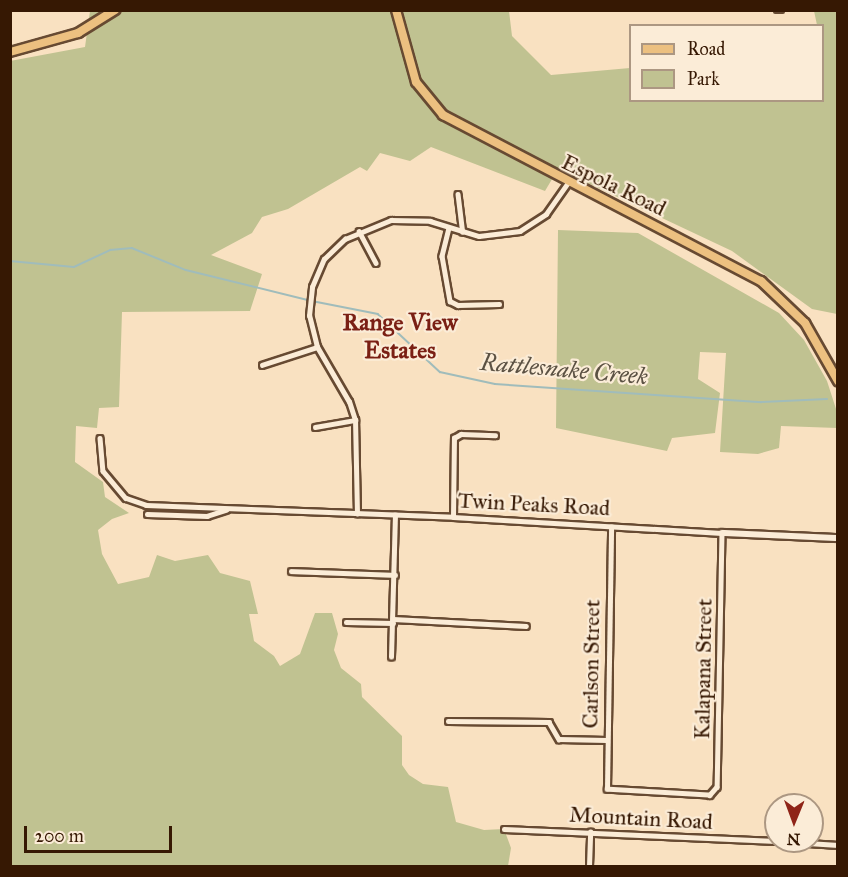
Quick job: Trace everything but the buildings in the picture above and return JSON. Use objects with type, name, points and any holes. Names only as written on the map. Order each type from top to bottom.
[{"type":"main road","points":[[10,52],[78,33],[115,10]]},
{"type":"main road","name":"Espola Road","points":[[396,10],[413,75],[433,106],[454,123],[761,281],[805,323],[837,381]]},
{"type":"street","points":[[357,514],[355,420],[349,402],[317,347],[309,316],[315,277],[332,250],[359,231],[397,219],[430,221],[463,232],[490,236],[520,231],[546,214],[568,183]]},
{"type":"street","points":[[458,194],[463,232]]},
{"type":"street","points":[[449,228],[442,256],[450,301],[458,305],[499,304]]},
{"type":"street","points":[[359,231],[376,262]]},
{"type":"street","points":[[262,365],[317,347]]},
{"type":"street","points":[[315,427],[355,420]]},
{"type":"street","points":[[453,517],[454,438],[460,434],[495,435]]},
{"type":"street","name":"Twin Peaks Road","points":[[100,438],[103,471],[132,501],[165,507],[453,517],[837,538]]},
{"type":"street","name":"Twin Peaks Road","points":[[147,514],[207,516],[229,509]]},
{"type":"street","points":[[391,657],[395,515]]},
{"type":"street","name":"Carlson Street","points":[[611,527],[606,785],[611,791],[619,790]]},
{"type":"street","name":"Kalapana Street","points":[[619,790],[702,792],[710,795],[717,787],[722,532]]},
{"type":"street","points":[[291,571],[394,575]]},
{"type":"street","points":[[346,622],[393,621],[526,626]]},
{"type":"street","points":[[448,721],[549,722],[559,739],[606,740]]},
{"type":"street","name":"Mountain Road","points":[[504,829],[764,840]]},
{"type":"street","points":[[589,867],[590,832]]},
{"type":"green space","points":[[90,11],[509,11],[512,36],[551,75],[629,68],[629,102],[824,102],[824,24],[817,24],[814,11],[837,11],[837,314],[812,309],[732,251],[558,169],[545,191],[431,147],[410,161],[380,153],[367,171],[360,167],[288,209],[262,217],[252,233],[211,255],[262,274],[250,311],[122,312],[119,407],[99,408],[97,428],[76,426],[75,462],[103,482],[105,497],[129,513],[112,519],[98,530],[102,554],[118,584],[149,577],[157,555],[175,561],[208,555],[220,573],[250,581],[258,614],[249,614],[254,641],[274,656],[280,666],[300,654],[315,613],[332,613],[338,634],[334,650],[341,668],[361,684],[362,697],[402,736],[402,765],[409,775],[423,784],[448,787],[456,822],[484,830],[504,829],[511,848],[508,866],[11,866],[10,61],[85,47]]},
{"type":"green space","points":[[558,230],[638,233],[779,313],[804,340],[827,381],[837,412],[837,428],[781,426],[779,448],[758,454],[720,452],[726,353],[700,352],[698,379],[720,393],[715,433],[672,438],[667,451],[556,428]]},
{"type":"waterway","name":"Rattlesnake Creek","points":[[10,261],[74,267],[110,250],[132,248],[186,270],[308,300]]},
{"type":"waterway","name":"Rattlesnake Creek","points":[[312,301],[378,314],[440,372],[495,384],[761,402],[827,399]]},
{"type":"district","name":"Range View Estates","points":[[400,337]]}]
